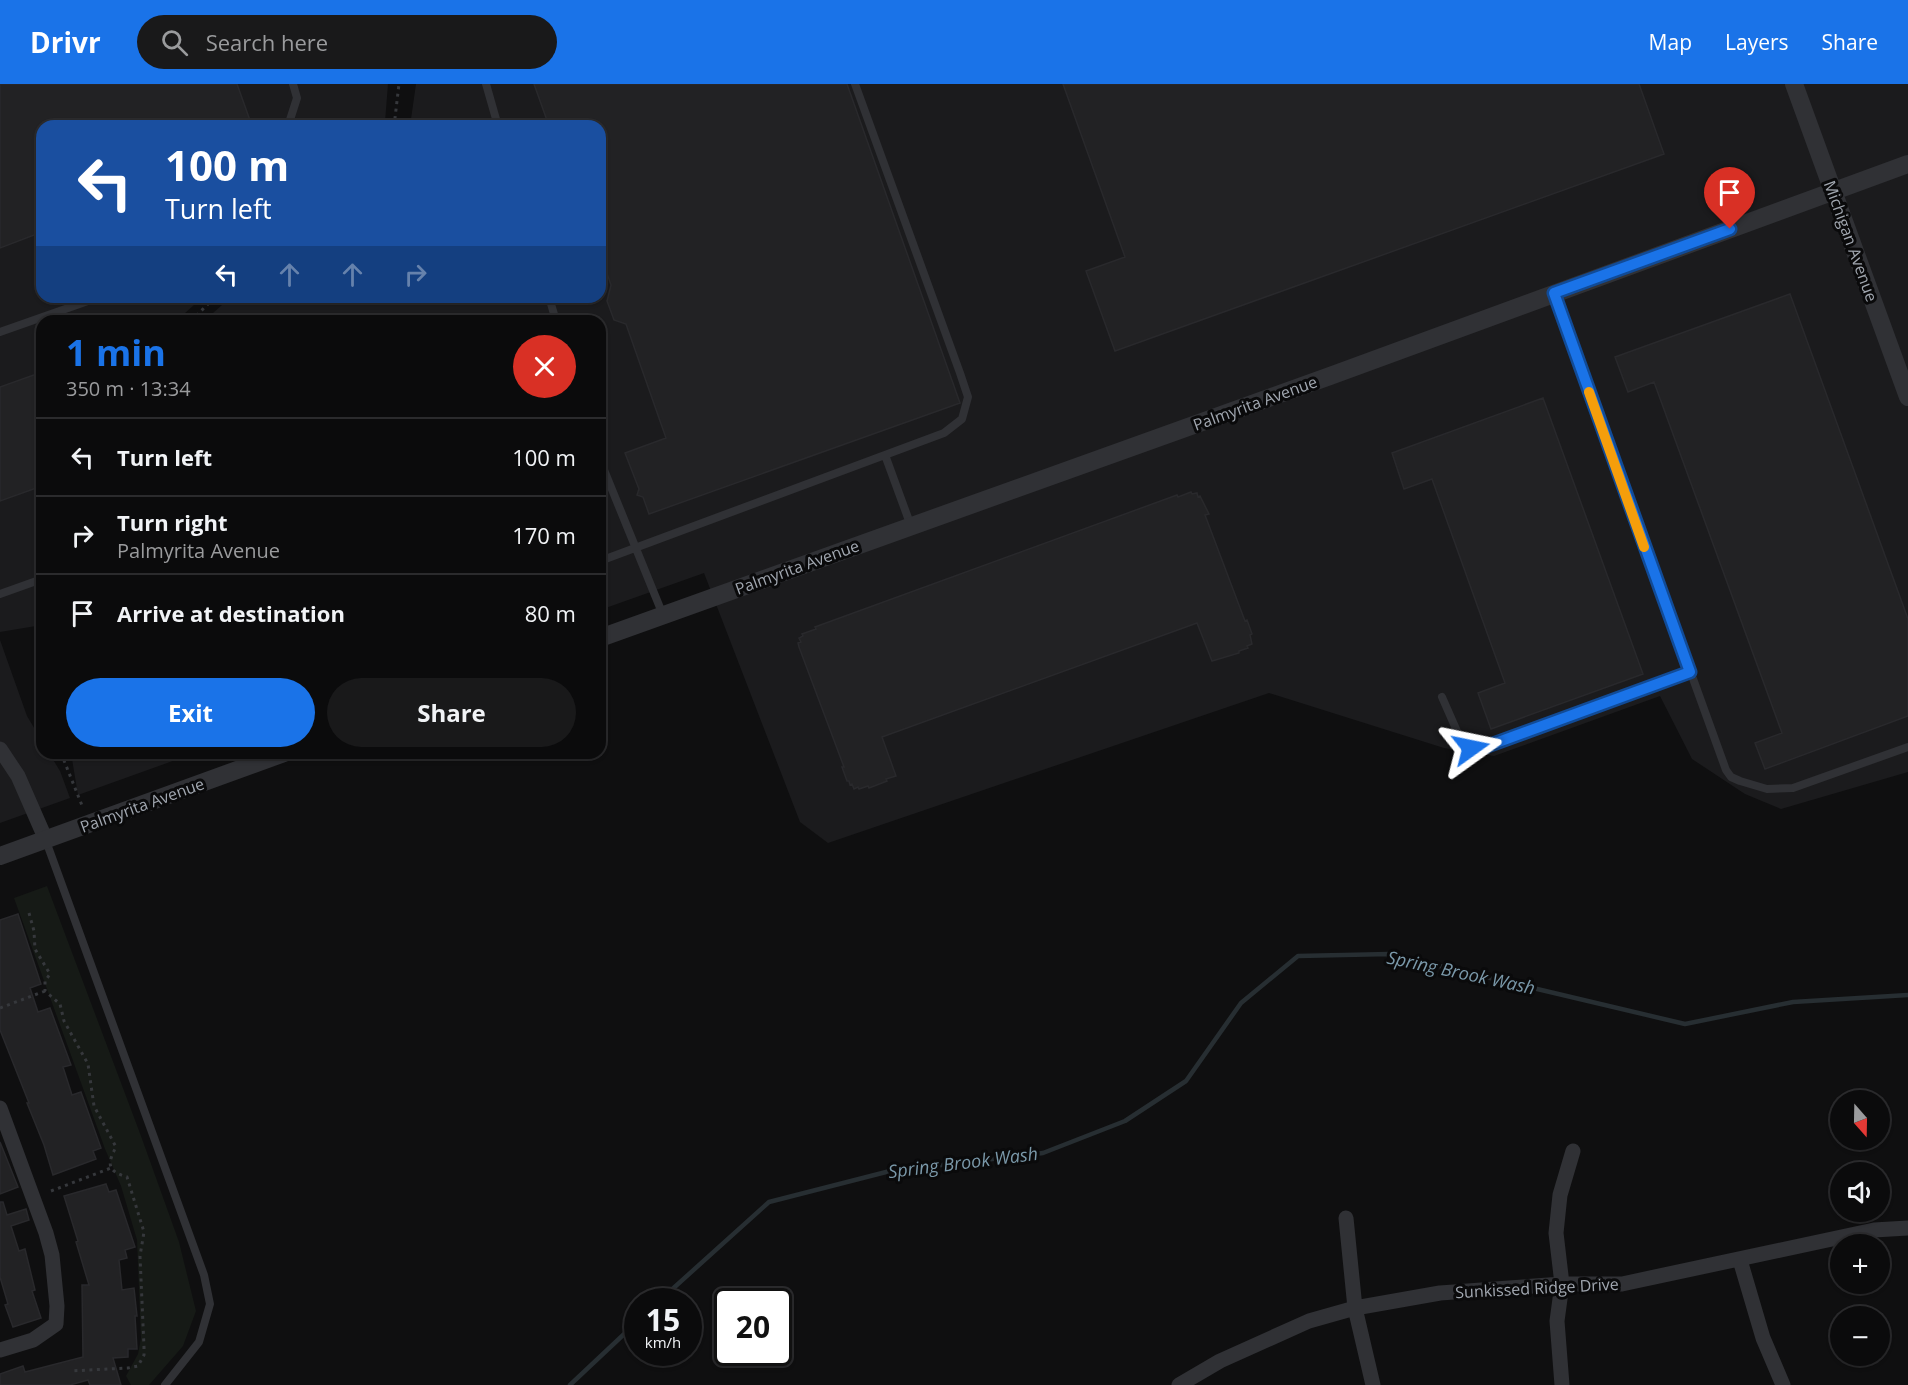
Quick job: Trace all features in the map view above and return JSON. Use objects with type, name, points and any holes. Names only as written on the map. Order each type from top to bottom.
[{"type":"street","name":"Michigan Avenue","points":[[1794,84],[1908,397]]},
{"type":"street","name":"Palmyrita Avenue","points":[[606,636],[1330,376],[1908,164]]},
{"type":"street","points":[[0,749],[18,776],[46,840]]},
{"type":"street","name":"Palmyrita Avenue","points":[[0,856],[268,759]]},
{"type":"street","points":[[0,1108],[46,1233],[52,1255],[57,1306],[56,1324],[33,1340],[0,1350]]},
{"type":"street","points":[[1562,1385],[1557,1321],[1562,1284],[1556,1233],[1560,1196],[1573,1151]]},
{"type":"street","points":[[1346,1218],[1355,1308],[1372,1385]]},
{"type":"street","name":"Sunkissed Ridge Drive","points":[[1179,1385],[1220,1361],[1309,1321],[1355,1308],[1440,1293],[1562,1284],[1622,1284],[1874,1230],[1908,1228]]},
{"type":"street","points":[[1740,1260],[1763,1338],[1783,1385]]},
{"type":"lane","points":[[290,120],[297,98],[293,84]]},
{"type":"lane","points":[[486,84],[496,120]]},
{"type":"lane","points":[[606,559],[944,433],[962,419],[968,397],[855,84]]},
{"type":"lane","points":[[1554,293],[1690,672],[1726,770],[1731,777],[1767,789],[1793,788],[1908,747]]},
{"type":"lane","points":[[48,315],[80,303]]},
{"type":"lane","points":[[0,333],[36,320]]},
{"type":"lane","points":[[885,455],[911,526]]},
{"type":"lane","points":[[606,475],[663,615]]},
{"type":"lane","points":[[0,594],[36,581]]},
{"type":"lane","points":[[1442,697],[1460,738],[1471,748],[1482,748],[1690,672]]},
{"type":"lane","points":[[46,840],[204,1275],[210,1304],[199,1342],[165,1385]]},
{"type":"path","points":[[394,120],[399,84]]},
{"type":"path","points":[[197,315],[209,303]]},
{"type":"path","points":[[64,759],[89,824]]},
{"type":"path","points":[[29,913],[34,931],[35,949],[50,974],[45,981],[45,991],[60,1004],[64,1021],[88,1064],[89,1084],[94,1106],[116,1147],[110,1159],[111,1168],[116,1174],[127,1178],[144,1232],[140,1256],[144,1355],[138,1366],[70,1371]]},
{"type":"path","points":[[0,1008],[45,991]]},
{"type":"path","points":[[51,1191],[111,1168]]},
{"type":"shaded area","points":[[0,84],[388,84],[385,120],[36,120],[36,303],[196,303],[183,315],[36,315],[36,626],[0,632]]},
{"type":"shaded area","points":[[416,84],[1908,84],[1908,772],[1781,809],[1745,794],[1692,759],[1660,696],[1494,756],[1444,748],[1269,693],[828,843],[800,822],[704,573],[606,608],[606,315],[211,315],[224,303],[606,303],[606,120],[411,120]]},
{"type":"shaded area","points":[[0,640],[27,716],[36,731],[36,759],[53,759],[60,771],[70,798],[0,823]]},
{"type":"shaded area","points":[[72,759],[178,759],[78,795]]},
{"type":"shaded area","points":[[47,886],[179,1242],[196,1311],[183,1346],[149,1385],[131,1385],[126,1376],[138,1354],[141,1338],[137,1240],[121,1186],[105,1149],[14,898]]},
{"type":"building","points":[[0,84],[237,84],[250,120],[36,120],[36,234],[0,248]]},
{"type":"building","points":[[534,84],[847,84],[960,403],[649,514],[643,497],[637,495],[639,489],[625,453],[666,438],[626,324],[614,320],[607,301],[611,285],[606,270],[606,120],[547,120]]},
{"type":"building","points":[[1063,84],[1639,84],[1664,154],[1115,351],[1086,271],[1125,257]]},
{"type":"building","points":[[1790,294],[1908,619],[1908,716],[1765,769],[1755,743],[1782,733],[1654,382],[1628,392],[1615,357]]},
{"type":"building","points":[[36,374],[36,488],[0,501],[0,387]]},
{"type":"building","points":[[1543,398],[1643,674],[1491,729],[1478,693],[1505,683],[1432,479],[1404,489],[1392,453]]},
{"type":"building","points":[[1191,492],[1200,496],[1209,514],[1205,515],[1252,634],[1250,635],[1252,644],[1247,646],[1248,648],[1212,661],[1197,623],[882,737],[896,776],[869,788],[868,786],[854,789],[852,784],[850,785],[799,647],[798,643],[801,642],[799,638],[803,636],[802,634],[816,629],[815,627],[1177,495],[1178,497]]},
{"type":"building","points":[[18,914],[41,984],[30,988],[38,1012],[50,1008],[71,1065],[63,1067],[72,1095],[81,1092],[101,1148],[93,1151],[96,1159],[53,1175],[27,1103],[29,1103],[0,1030],[0,920]]},
{"type":"building","points":[[0,1142],[18,1187],[0,1194]]},
{"type":"building","points":[[106,1184],[109,1192],[116,1190],[135,1247],[125,1250],[127,1258],[119,1260],[122,1290],[134,1288],[137,1316],[135,1316],[137,1349],[128,1349],[128,1357],[113,1358],[121,1385],[90,1385],[88,1380],[70,1385],[0,1385],[0,1374],[23,1366],[25,1372],[83,1357],[82,1285],[89,1285],[64,1196]]},
{"type":"building","points":[[0,1202],[3,1202],[7,1215],[26,1209],[29,1220],[11,1226],[19,1251],[25,1249],[35,1290],[32,1291],[41,1318],[13,1327],[5,1305],[8,1304],[0,1277]]},
{"type":"waterway","name":"Spring Brook Wash","points":[[674,1288],[769,1202],[890,1171],[1043,1153],[1125,1121],[1186,1081],[1241,1003],[1298,956],[1389,954],[1685,1024],[1793,1002],[1908,995]]},
{"type":"waterway","name":"Spring Brook Wash","points":[[570,1385],[624,1334]]},
{"type":"slow traffic","points":[[1589,392],[1644,547]]},
{"type":"route","points":[[1471,748],[1482,748],[1690,672],[1554,293],[1730,229]]}]
